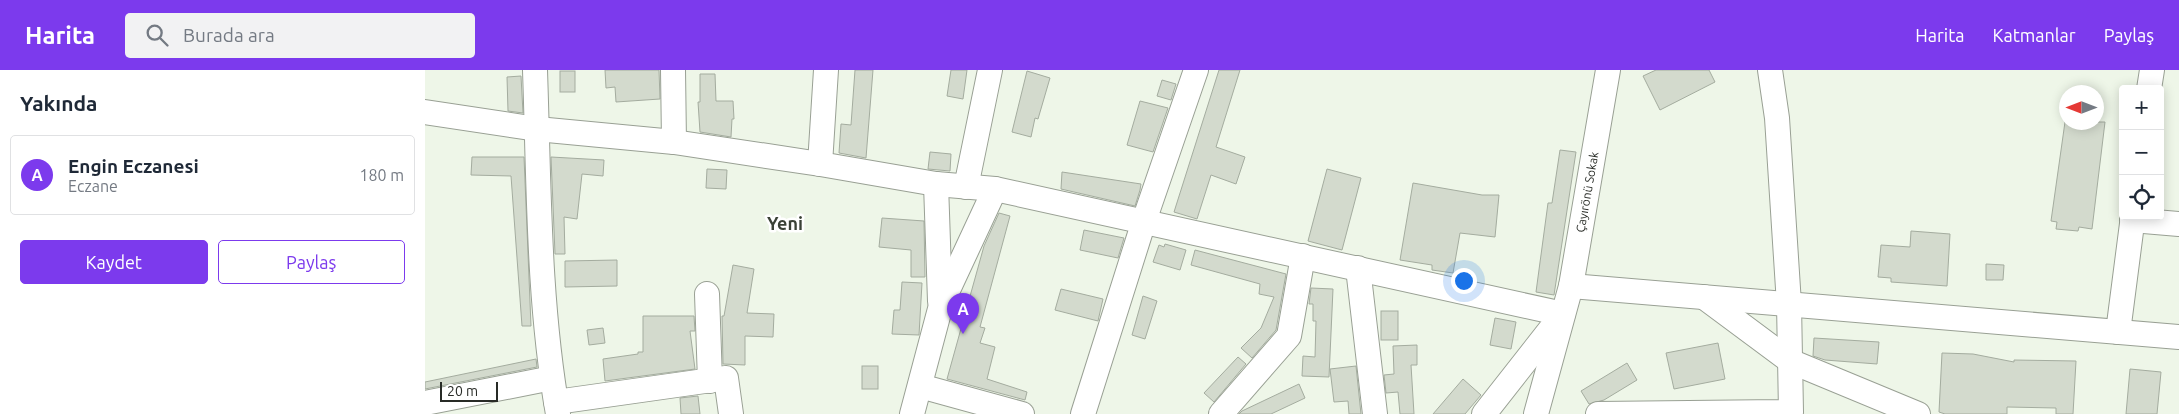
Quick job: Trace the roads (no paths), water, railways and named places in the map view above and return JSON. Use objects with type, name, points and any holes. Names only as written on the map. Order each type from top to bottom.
[{"type":"street","points":[[535,70],[543,287],[552,378],[557,408],[726,378],[731,414]]},
{"type":"street","points":[[673,70],[674,142]]},
{"type":"street","points":[[820,164],[825,70]]},
{"type":"street","points":[[966,187],[990,70]]},
{"type":"street","points":[[1083,414],[1144,221],[1195,70]]},
{"type":"street","name":"Çayırönü Sokak","points":[[1536,414],[1571,286],[1608,70]]},
{"type":"street","points":[[1599,414],[1791,412],[1789,304],[1777,118],[1770,70]]},
{"type":"street","points":[[2150,85],[2152,70]]},
{"type":"street","points":[[425,112],[537,129],[674,142],[935,184],[995,189],[1563,314],[1484,414]]},
{"type":"street","points":[[935,184],[941,305]]},
{"type":"street","points":[[912,414],[941,305],[995,189]]},
{"type":"street","points":[[2118,332],[2133,220]]},
{"type":"street","points":[[2148,220],[2179,224]]},
{"type":"street","points":[[1221,414],[1289,336],[1303,256]]},
{"type":"street","points":[[1358,268],[1375,414]]},
{"type":"street","points":[[1571,286],[2179,337]]},
{"type":"street","points":[[707,294],[710,381]]},
{"type":"street","points":[[1704,297],[1790,361],[1918,414]]},
{"type":"street","points":[[425,403],[552,378]]},
{"type":"street","points":[[920,386],[1021,414]]},
{"type":"place","name":"Engin Eczanesi","points":[[963,334]]},
{"type":"district","name":"Yeni","points":[[785,223]]}]
